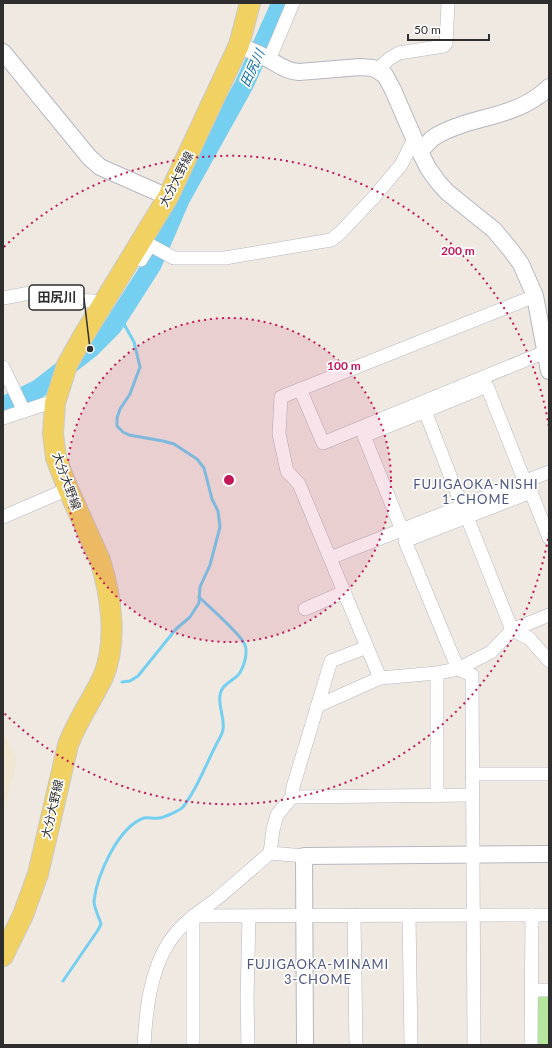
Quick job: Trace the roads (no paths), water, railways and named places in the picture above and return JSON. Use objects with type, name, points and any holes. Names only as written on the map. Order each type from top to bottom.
[{"type":"main road","name":"大分大野線","points":[[3,956],[23,915],[38,874],[68,745],[73,730],[102,678],[107,665],[111,645],[111,622],[104,575],[100,560],[68,490],[56,458],[53,434],[57,395],[67,365],[100,305],[118,279],[168,197],[244,48],[250,3]]},
{"type":"street","points":[[268,59],[293,3]]},
{"type":"street","points":[[377,70],[389,59],[399,53],[444,46],[446,43],[448,3]]},
{"type":"street","points":[[244,48],[283,68],[295,72],[369,67],[385,75],[390,82],[417,146],[428,168],[438,182],[447,192],[494,230],[521,264],[535,296],[549,371]]},
{"type":"street","points":[[3,52],[89,157],[100,167],[116,176],[168,197]]},
{"type":"street","points":[[118,279],[126,278],[136,268],[150,245],[171,257],[225,258],[331,240],[340,233],[386,183],[417,146],[459,126],[515,110],[531,102],[549,87]]},
{"type":"street","points":[[3,298],[30,294],[93,301],[100,305]]},
{"type":"street","points":[[380,678],[299,484],[287,471],[279,434],[281,397],[535,296]]},
{"type":"street","points":[[300,389],[323,443],[545,352]]},
{"type":"street","points":[[3,367],[24,411]]},
{"type":"street","points":[[402,530],[364,436],[487,386],[525,482]]},
{"type":"street","points":[[3,418],[45,404],[57,395]]},
{"type":"street","points":[[425,411],[512,630],[529,638],[549,661]]},
{"type":"street","points":[[474,1045],[472,675],[458,669],[405,541],[525,482],[549,472]]},
{"type":"street","points":[[3,517],[68,490]]},
{"type":"street","points":[[330,558],[402,530],[530,492],[549,538]]},
{"type":"street","points":[[304,609],[344,592]]},
{"type":"street","points":[[317,706],[380,678],[437,673],[458,669],[491,652],[512,630],[549,615]]},
{"type":"street","points":[[144,1045],[145,1019],[149,998],[157,968],[169,942],[183,925],[193,916],[270,853],[273,830],[277,815],[292,797],[293,787],[331,661],[367,647]]},
{"type":"street","points":[[437,673],[437,795]]},
{"type":"street","points":[[472,774],[549,774]]},
{"type":"street","points":[[292,797],[473,794]]},
{"type":"street","points":[[270,853],[304,856],[549,854]]},
{"type":"street","points":[[304,856],[305,1045]]},
{"type":"street","points":[[193,916],[549,914]]},
{"type":"street","points":[[354,915],[356,1045]]},
{"type":"street","points":[[410,915],[411,1045]]},
{"type":"street","points":[[531,1045],[532,915]]},
{"type":"street","points":[[193,916],[193,1045]]},
{"type":"street","points":[[248,1045],[247,998],[250,916]]},
{"type":"street","points":[[532,990],[549,990]]},
{"type":"waterway","name":"田尻川","points":[[3,406],[38,389],[90,349],[113,326],[152,265],[180,200],[244,85],[281,3]]},
{"type":"waterway","points":[[119,315],[134,342],[140,367],[130,394],[120,409],[117,418],[117,426],[129,435],[174,444],[197,459],[204,468],[212,499],[218,511],[220,527],[210,565],[200,587],[199,603],[190,617],[176,629],[138,676],[130,681],[122,682]]},
{"type":"waterway","points":[[63,981],[101,924],[94,901],[99,878],[110,853],[126,831],[135,823],[144,818],[161,818],[176,812],[183,807],[197,785],[222,733],[223,721],[220,700],[221,692],[222,689],[241,671],[245,660],[246,648],[243,640],[199,597]]},
{"type":"place","name":"田尻川","points":[[90,349]]},
{"type":"district","name":"FUJIGAOKA-NISHI 1-CHOME","points":[[476,492]]},
{"type":"district","name":"FUJIGAOKA-MINAMI 3-CHOME","points":[[318,972]]}]
